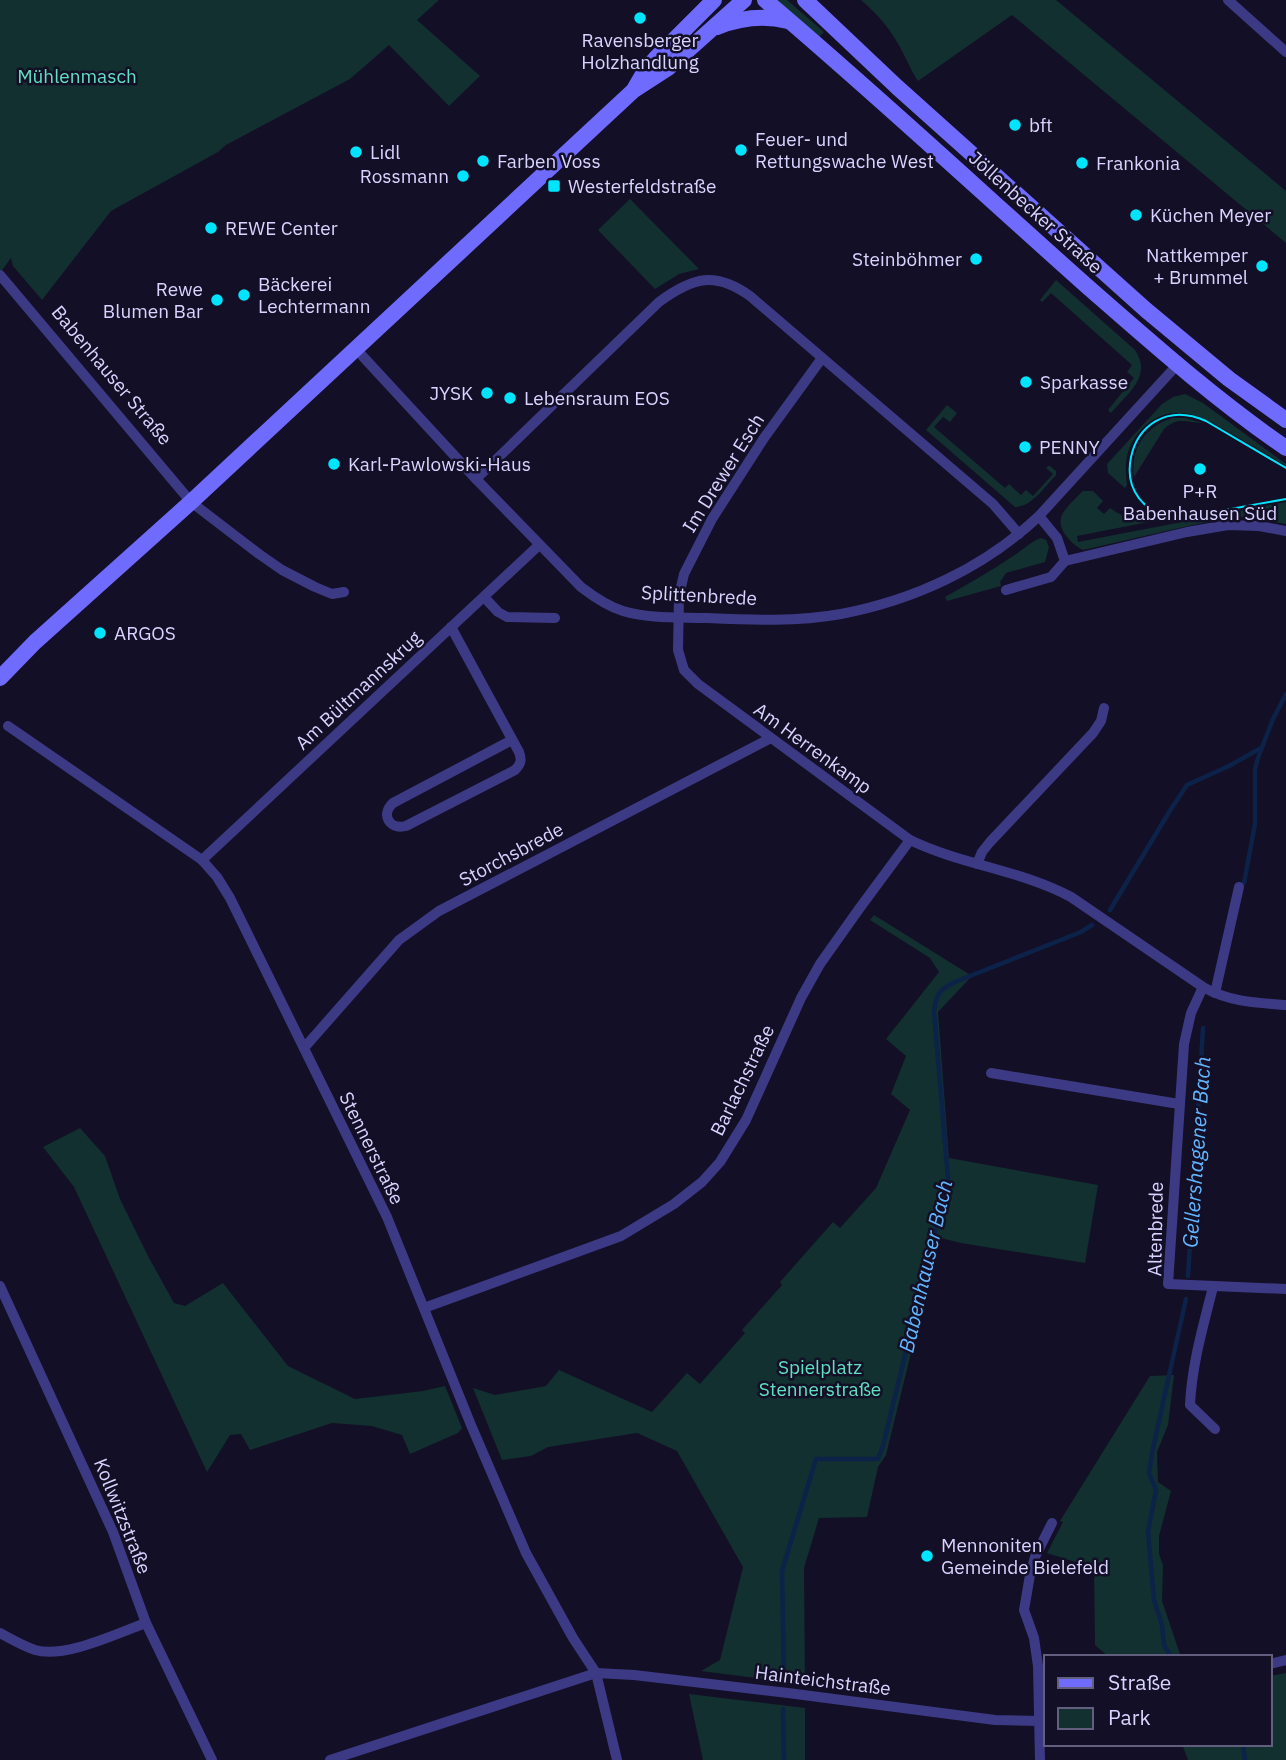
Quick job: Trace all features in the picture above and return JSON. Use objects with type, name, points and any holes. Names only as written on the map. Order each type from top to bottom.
[{"type":"main road","points":[[634,90],[655,58],[714,0]]},
{"type":"main road","points":[[0,678],[43,634],[191,502],[634,90],[668,68],[744,0]]},
{"type":"main road","name":"Jöllenbecker Straße","points":[[765,0],[1177,365],[1286,448]]},
{"type":"main road","name":"Jöllenbecker Straße","points":[[807,1],[907,96],[1105,274],[1229,379],[1286,420]]},
{"type":"main road","points":[[712,29],[751,18],[777,18],[790,22]]},
{"type":"main road","name":"Splittenbrede","points":[[1177,365],[1191,348]]},
{"type":"street","points":[[1228,0],[1286,52]]},
{"type":"street","name":"Babenhauser Straße","points":[[0,275],[191,502],[282,570],[332,594],[344,592]]},
{"type":"street","points":[[475,479],[659,302],[674,290],[690,283],[721,281],[737,287],[753,299],[993,504],[1019,534]]},
{"type":"street","name":"Splittenbrede","points":[[355,349],[538,545],[581,587],[603,602],[623,611],[650,616],[776,620],[840,614],[865,608],[915,594],[973,566],[1019,534],[1039,516],[1177,365]]},
{"type":"street","name":"Im Drewer Esch","points":[[678,617],[684,574],[712,519],[764,438],[822,358]]},
{"type":"street","points":[[1039,516],[1057,538],[1065,561]]},
{"type":"street","points":[[1006,590],[1051,578],[1065,561],[1178,534],[1227,525],[1259,526],[1286,531]]},
{"type":"street","name":"Am Bültmannskrug","points":[[202,860],[538,545]]},
{"type":"street","points":[[484,597],[498,612],[507,617],[555,618]]},
{"type":"street","name":"Am Herrenkamp","points":[[678,617],[678,650],[684,670],[698,684],[911,841],[927,849],[1032,879],[1063,893],[1215,993],[1244,1001],[1286,1005]]},
{"type":"street","points":[[451,627],[512,740],[521,759],[520,765],[406,826],[399,828],[388,820],[386,814],[393,803],[512,740]]},
{"type":"street","points":[[977,864],[990,842],[1093,733],[1101,721],[1104,708]]},
{"type":"street","name":"Stennerstraße","points":[[8,726],[202,860],[217,877],[230,898],[383,1208],[526,1553],[573,1638],[596,1673]]},
{"type":"street","name":"Storchsbrede","points":[[304,1048],[399,940],[439,911],[771,738]]},
{"type":"street","name":"Barlachstraße","points":[[424,1308],[621,1236],[674,1204],[702,1182],[720,1162],[747,1121],[801,998],[820,964],[911,841]]},
{"type":"street","points":[[1215,993],[1240,887]]},
{"type":"street","name":"Altenbrede","points":[[1203,987],[1191,1013],[1184,1044],[1168,1284],[1213,1287]]},
{"type":"street","points":[[991,1073],[1179,1104]]},
{"type":"street","name":"Kollwitzstraße","points":[[0,1286],[113,1532],[146,1623],[212,1760]]},
{"type":"street","points":[[1215,1429],[1190,1405],[1195,1357],[1213,1287],[1286,1289]]},
{"type":"street","points":[[1040,1760],[1043,1720],[1038,1666],[1034,1638],[1024,1610],[1035,1557],[1052,1523]]},
{"type":"street","points":[[0,1633],[36,1651],[50,1652],[72,1650],[146,1623]]},
{"type":"street","points":[[596,1673],[617,1760]]},
{"type":"street","name":"Hainteichstraße","points":[[330,1760],[365,1755],[596,1673],[645,1676],[995,1720],[1043,1720]]},
{"type":"green space","name":"Mühlenmasch","points":[[0,0],[439,0],[417,20],[480,76],[449,106],[389,45],[350,79],[226,145],[111,211],[42,300],[13,266],[11,258],[0,273]]},
{"type":"green space","points":[[777,0],[787,0],[824,32],[819,37]]},
{"type":"green space","points":[[861,0],[1056,0],[1286,191],[1286,243],[1012,15],[918,81],[890,30]]},
{"type":"green space","points":[[630,199],[699,269],[679,274],[655,289],[598,230]]},
{"type":"green space","points":[[1056,280],[1135,350],[1140,359],[1140,376],[1136,384],[1111,413],[1108,410],[1134,378],[1127,372],[1132,365],[1051,293],[1042,302],[1040,300]]},
{"type":"green space","points":[[1185,394],[1203,403],[1286,466],[1203,419],[1190,414],[1165,414],[1141,430],[1132,442],[1126,463],[1125,488],[1108,473],[1107,464],[1162,404]]},
{"type":"green space","points":[[947,405],[957,413],[950,422],[943,417],[934,427],[1005,488],[1009,484],[1021,495],[1026,490],[1033,496],[1053,474],[1046,468],[1048,466],[1056,471],[1056,475],[1033,500],[1015,507],[926,430]]},
{"type":"green space","points":[[1173,418],[1203,423],[1178,421],[1169,425],[1134,477],[1135,456],[1142,439],[1155,426]]},
{"type":"green space","points":[[1083,491],[1093,491],[1103,501],[1097,508],[1104,514],[1110,508],[1128,517],[1164,519],[1077,536],[1078,542],[1286,502],[1286,524],[1242,517],[1197,524],[1083,550],[1069,539],[1062,529],[1061,518]]},
{"type":"green space","points":[[1041,538],[1046,540],[1049,547],[1045,562],[1006,573],[1000,582],[1001,586],[947,601],[945,597]]},
{"type":"green space","name":"Spielplatz Stennerstraße","points":[[874,915],[972,976],[938,1012],[949,1158],[1098,1185],[1085,1263],[937,1237],[886,1455],[878,1467],[867,1517],[819,1518],[804,1568],[805,1684],[701,1671],[720,1660],[743,1567],[677,1451],[637,1433],[548,1447],[531,1456],[502,1460],[473,1388],[495,1395],[546,1386],[559,1370],[652,1412],[687,1373],[700,1384],[745,1333],[742,1330],[782,1285],[780,1282],[833,1222],[840,1228],[876,1188],[910,1110],[891,1094],[906,1056],[886,1039],[939,972],[930,958],[870,920]]},
{"type":"green space","points":[[80,1128],[105,1156],[120,1199],[174,1303],[185,1306],[223,1283],[288,1366],[355,1399],[445,1386],[462,1428],[458,1433],[410,1454],[402,1435],[372,1426],[332,1423],[250,1450],[241,1434],[230,1435],[207,1472],[74,1187],[43,1147]]},
{"type":"green space","points":[[1174,1375],[1168,1425],[1157,1452],[1158,1482],[1171,1491],[1159,1536],[1159,1554],[1163,1565],[1162,1601],[1180,1655],[1107,1655],[1095,1645],[1094,1568],[1047,1553],[1063,1522],[1060,1521],[1150,1376]]},
{"type":"green space","points":[[1286,1673],[1286,1760],[1188,1760],[1183,1746],[1272,1746],[1272,1676]]},
{"type":"green space","points":[[689,1694],[805,1708],[805,1760],[703,1760]]},
{"type":"waterway","name":"Gellershagener Bach","points":[[1244,883],[1255,824],[1255,769],[1273,719],[1286,694]]},
{"type":"waterway","name":"Babenhauser Bach","points":[[1110,910],[1187,785],[1261,748]]},
{"type":"waterway","name":"Babenhauser Bach","points":[[784,1679],[782,1571],[816,1459],[878,1459],[948,1178],[934,1012],[937,997],[942,990],[955,982],[1081,932],[1092,925]]},
{"type":"waterway","name":"Gellershagener Bach","points":[[1188,1276],[1203,1028]]},
{"type":"waterway","name":"Gellershagener Bach","points":[[1170,1655],[1164,1645],[1162,1625],[1154,1600],[1148,1532],[1156,1490],[1149,1473],[1186,1299]]},
{"type":"waterway","name":"Babenhauser Bach","points":[[783,1709],[784,1760]]},
{"type":"waterway","name":"Gellershagener Bach","points":[[1243,1746],[1245,1760]]},
{"type":"tram line","points":[[1286,468],[1206,421],[1178,415],[1156,421],[1140,436],[1131,457],[1131,478],[1139,498],[1157,512],[1186,517],[1286,499]]},
{"type":"place","name":"Ravensberger Holzhandlung","points":[[640,18]]},
{"type":"place","name":"bft","points":[[1015,125]]},
{"type":"place","name":"Feuer- und Rettungswache West","points":[[741,150]]},
{"type":"place","name":"Lidl","points":[[356,152]]},
{"type":"place","name":"Farben Voss","points":[[483,161]]},
{"type":"place","name":"Frankonia","points":[[1082,163]]},
{"type":"place","name":"Rossmann","points":[[463,176]]},
{"type":"place","name":"Westerfeldstraße","points":[[554,186]]},
{"type":"place","name":"Küchen Meyer","points":[[1136,215]]},
{"type":"place","name":"REWE Center","points":[[211,228]]},
{"type":"place","name":"Steinböhmer","points":[[976,259]]},
{"type":"place","name":"Nattkemper + Brummel","points":[[1262,266]]},
{"type":"place","name":"Bäckerei Lechtermann","points":[[244,295]]},
{"type":"place","name":"Rewe Blumen Bar","points":[[217,300]]},
{"type":"place","name":"Sparkasse","points":[[1026,382]]},
{"type":"place","name":"JYSK","points":[[487,393]]},
{"type":"place","name":"Lebensraum EOS","points":[[510,398]]},
{"type":"place","name":"PENNY","points":[[1025,447]]},
{"type":"place","name":"Karl-Pawlowski-Haus","points":[[334,464]]},
{"type":"place","name":"P+R Babenhausen Süd","points":[[1200,469]]},
{"type":"place","name":"ARGOS","points":[[100,633]]},
{"type":"place","name":"Mennoniten Gemeinde Bielefeld","points":[[927,1556]]}]
